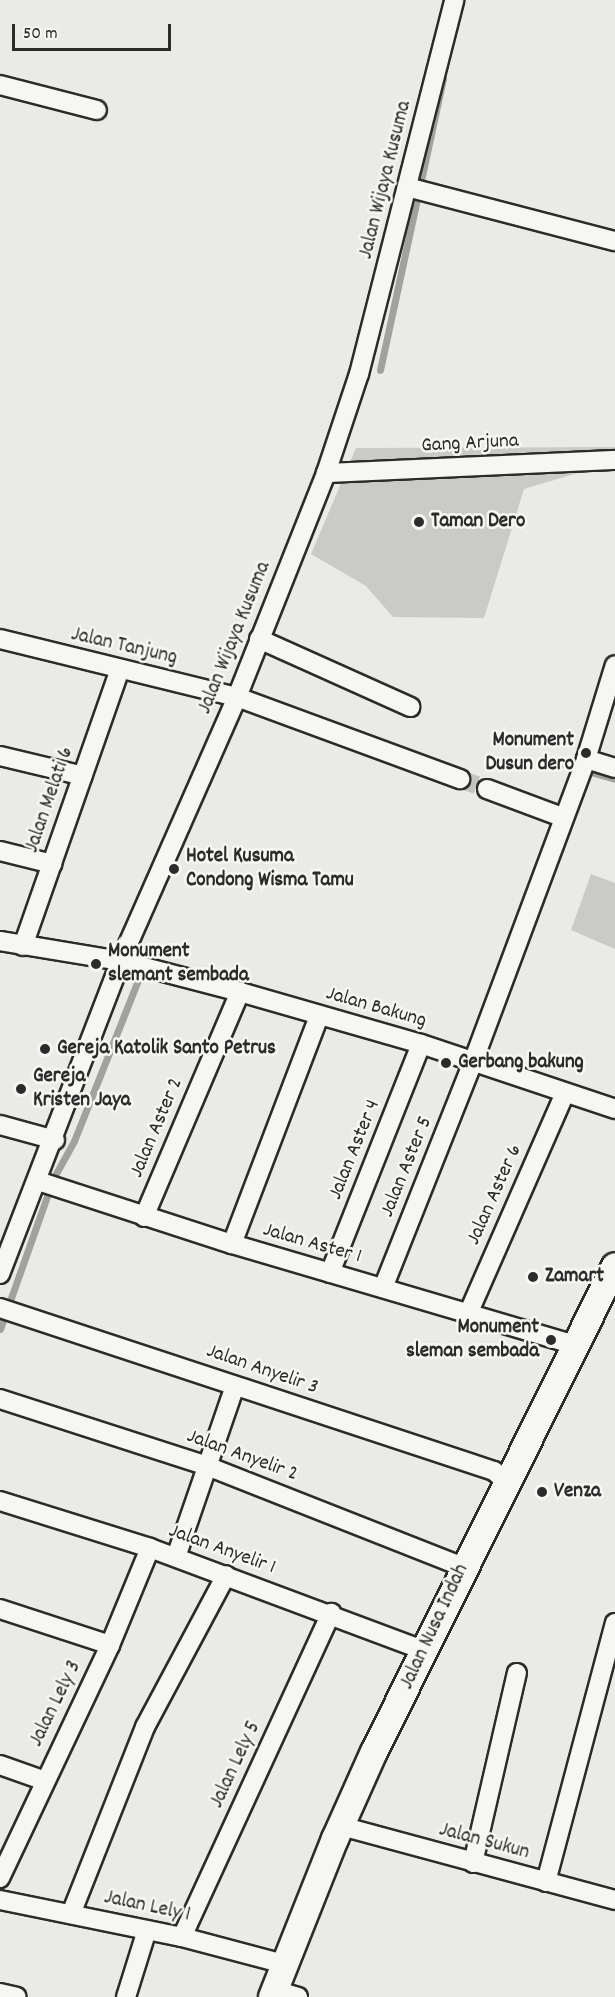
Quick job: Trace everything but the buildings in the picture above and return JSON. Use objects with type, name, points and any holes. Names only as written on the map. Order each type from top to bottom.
[{"type":"main road","name":"Jalan Nusa Indah","points":[[281,1995],[284,1964],[341,1826],[506,1481],[615,1266]]},
{"type":"street","name":"Jalan Wijaya Kusuma","points":[[0,1274],[7,1241],[45,1183],[54,1140],[121,961],[237,697],[326,473],[359,374],[454,0]]},
{"type":"street","points":[[0,85],[97,110]]},
{"type":"street","points":[[407,187],[615,242]]},
{"type":"street","name":"Gang Arjuna","points":[[326,473],[615,460]]},
{"type":"street","name":"Jalan Tanjung","points":[[0,639],[237,697],[460,779]]},
{"type":"street","points":[[259,639],[410,707]]},
{"type":"street","name":"Jalan Aster 5","points":[[382,1288],[473,1062],[562,817],[586,759],[615,665]]},
{"type":"street","name":"Jalan Melati 6","points":[[23,946],[120,669]]},
{"type":"street","points":[[0,756],[83,776]]},
{"type":"street","points":[[586,759],[615,768]]},
{"type":"street","points":[[488,789],[562,817]]},
{"type":"street","points":[[0,851],[52,864]]},
{"type":"street","name":"Jalan Bakung","points":[[0,940],[23,946],[121,961],[240,992],[421,1044],[564,1095],[615,1109]]},
{"type":"street","name":"Jalan Aster 2","points":[[144,1217],[240,992]]},
{"type":"street","points":[[232,1244],[319,1016]]},
{"type":"street","name":"Jalan Aster 4","points":[[330,1273],[421,1044]]},
{"type":"street","name":"Jalan Aster 6","points":[[468,1314],[564,1095]]},
{"type":"street","points":[[0,1125],[54,1140]]},
{"type":"street","name":"Jalan Aster 1","points":[[45,1183],[232,1244],[575,1345]]},
{"type":"street","name":"Jalan Anyelir 3","points":[[5,1309],[494,1471],[506,1481]]},
{"type":"street","points":[[176,1557],[235,1386]]},
{"type":"street","name":"Jalan Anyelir 2","points":[[0,1399],[207,1466],[464,1567]]},
{"type":"street","name":"Jalan Anyelir 1","points":[[0,1501],[176,1557],[331,1612],[426,1651]]},
{"type":"street","name":"Jalan Lely 3","points":[[0,1878],[110,1645],[150,1548]]},
{"type":"street","points":[[71,1914],[145,1727],[226,1575]]},
{"type":"street","points":[[0,1609],[110,1645]]},
{"type":"street","name":"Jalan Lely 5","points":[[182,1937],[331,1612]]},
{"type":"street","points":[[546,1882],[615,1623]]},
{"type":"street","points":[[473,1863],[517,1673]]},
{"type":"street","points":[[0,1765],[45,1780]]},
{"type":"street","name":"Jalan Sukun","points":[[341,1826],[615,1900]]},
{"type":"street","name":"Jalan Lely 1","points":[[0,1900],[182,1937],[284,1964]]},
{"type":"street","points":[[126,1997],[147,1930]]},
{"type":"street","points":[[0,1993],[17,1997]]},
{"type":"shaded area","name":"Taman Dero","points":[[615,447],[615,462],[524,489],[484,618],[393,617],[366,586],[311,554],[356,448]]},
{"type":"shaded area","points":[[591,874],[615,883],[615,949],[571,930]]},
{"type":"waterway","points":[[380,370],[443,79]]},
{"type":"waterway","points":[[563,764],[615,779]]},
{"type":"waterway","points":[[0,1329],[53,1179],[74,1141],[141,973]]},
{"type":"tunnel","points":[[460,779],[487,789]]},
{"type":"place","name":"Taman Dero","points":[[419,522]]},
{"type":"place","name":"Monument Dusun dero","points":[[586,753]]},
{"type":"place","name":"Hotel Kusuma Condong Wisma Tamu","points":[[174,869]]},
{"type":"place","name":"Monument slemant sembada","points":[[96,964]]},
{"type":"place","name":"Gereja Katolik Santo Petrus","points":[[45,1049]]},
{"type":"place","name":"Gerbang bakung","points":[[446,1063]]},
{"type":"place","name":"Gereja Kristen Jaya","points":[[21,1089]]},
{"type":"place","name":"Zamart","points":[[533,1277]]},
{"type":"place","name":"Monument sleman sembada","points":[[551,1340]]},
{"type":"place","name":"Venza","points":[[542,1492]]}]
